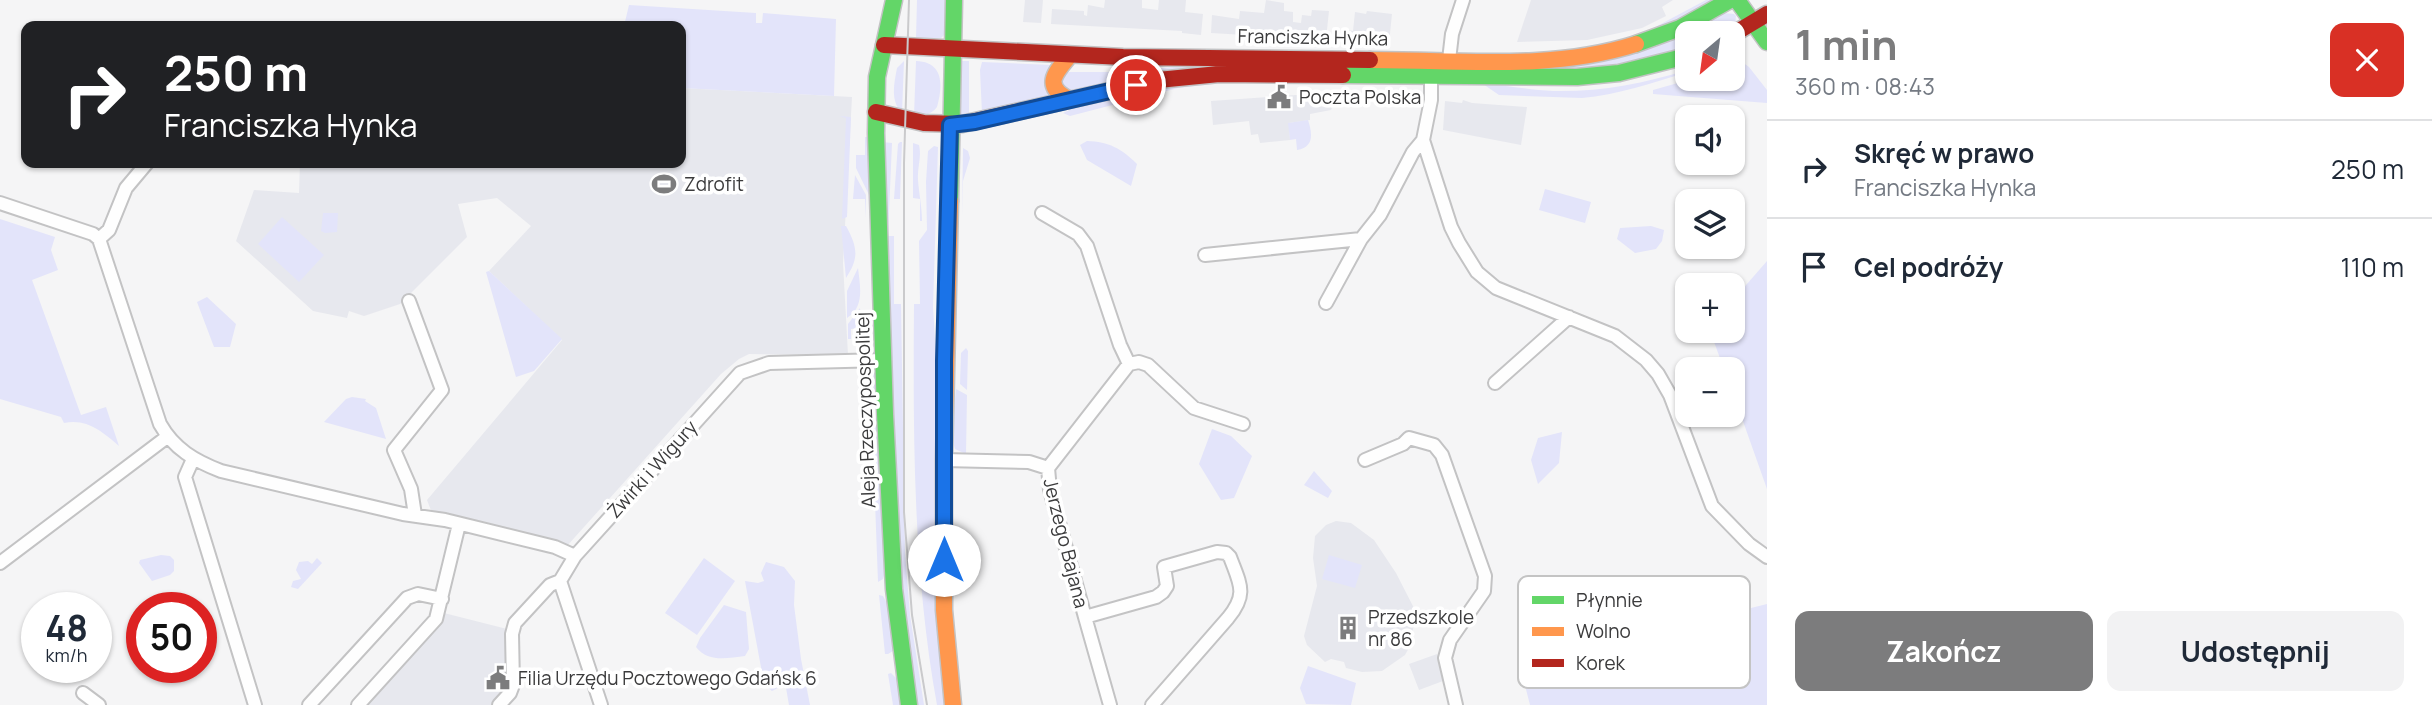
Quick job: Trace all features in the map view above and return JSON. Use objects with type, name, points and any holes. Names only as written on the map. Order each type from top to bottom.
[{"type":"main road","name":"Aleja Rzeczypospolitej","points":[[894,0],[877,77],[876,112],[883,360],[894,589],[909,705]]},
{"type":"main road","points":[[953,705],[944,610],[944,460],[954,0]]},
{"type":"main road","name":"Franciszka Hynka","points":[[884,45],[1070,55],[1552,60],[1608,53],[1666,35],[1730,0]]},
{"type":"main road","points":[[1737,0],[1760,19],[1767,43]]},
{"type":"main road","points":[[1068,99],[1059,94],[1053,85],[1054,75],[1070,55]]},
{"type":"main road","name":"Franciszka Hynka","points":[[876,112],[905,121],[950,125],[975,122],[1158,80],[1219,74],[1597,75],[1642,69],[1675,59]]},
{"type":"street","points":[[1449,60],[1452,34],[1463,0]]},
{"type":"street","points":[[1326,303],[1361,239],[1380,215],[1413,152],[1423,140],[1431,100],[1431,75]]},
{"type":"street","points":[[1423,140],[1451,227],[1477,272],[1496,288],[1615,336],[1633,348],[1658,374],[1670,395],[1712,506],[1749,544],[1767,557]]},
{"type":"street","points":[[99,239],[109,230],[125,188],[143,168]]},
{"type":"street","points":[[0,203],[93,234],[99,239],[154,406],[167,437],[193,459],[221,471],[459,523],[555,547],[575,556]]},
{"type":"street","points":[[1042,213],[1078,234],[1087,246],[1120,345],[1129,364],[1139,362],[1148,365],[1194,408],[1242,424]]},
{"type":"street","points":[[1205,255],[1361,239]]},
{"type":"street","points":[[409,301],[442,390],[394,450],[411,489],[415,515]]},
{"type":"street","points":[[1495,383],[1569,317]]},
{"type":"street","name":"Żwirki i Wigury","points":[[499,705],[510,693],[513,685],[514,623],[550,585],[560,581],[575,556],[735,376],[746,369],[769,363],[883,360]]},
{"type":"street","name":"Jerzego Bajana","points":[[1110,705],[1050,490],[1048,468],[1129,364]]},
{"type":"street","points":[[0,563],[167,437]]},
{"type":"street","points":[[1365,460],[1403,444],[1409,438],[1434,445],[1442,455],[1485,576],[1484,592],[1450,640],[1445,658],[1456,705]]},
{"type":"street","points":[[193,459],[185,477],[255,705]]},
{"type":"street","name":"Jerzego Bajana","points":[[944,460],[1029,462],[1048,468]]},
{"type":"street","points":[[358,705],[436,619],[459,523]]},
{"type":"street","name":"Jerzego Bajana","points":[[1085,617],[1163,592],[1167,586],[1164,567],[1217,552],[1226,553],[1230,557],[1242,592],[1240,603],[1152,705]]},
{"type":"street","points":[[560,581],[601,705]]},
{"type":"street","points":[[309,705],[407,598],[418,594],[442,599]]},
{"type":"street","points":[[83,693],[99,705]]},
{"type":"shaded area","points":[[917,0],[946,0],[946,33],[941,38],[916,38]]},
{"type":"shaded area","points":[[1025,0],[1043,0],[1041,23],[1023,22]]},
{"type":"shaded area","points":[[1105,0],[1142,0],[1142,8],[1158,10],[1159,0],[1186,0],[1185,12],[1203,14],[1201,35],[1182,31],[1051,24],[1052,9],[1084,11],[1087,16],[1088,5],[1104,8]]},
{"type":"shaded area","points":[[1266,0],[1284,3],[1284,11],[1293,12],[1293,22],[1301,23],[1302,15],[1311,16],[1312,10],[1329,11],[1326,39],[1263,36],[1262,39],[1211,33],[1212,15],[1239,19],[1240,11],[1264,13]]},
{"type":"shaded area","points":[[1531,0],[1673,0],[1662,7],[1666,16],[1642,28],[1587,40],[1517,42]]},
{"type":"shaded area","points":[[1706,0],[1715,0],[1675,22],[1644,33]]},
{"type":"shaded area","points":[[629,5],[756,13],[756,23],[762,23],[763,13],[836,19],[834,96],[686,88],[686,21],[625,21]]},
{"type":"shaded area","points":[[1367,11],[1392,14],[1389,43],[1343,40],[1344,30],[1353,31],[1355,12],[1366,14]]},
{"type":"shaded area","points":[[1724,13],[1736,16],[1736,21],[1710,21]]},
{"type":"shaded area","points":[[1675,39],[1675,51],[1619,66],[1551,71],[1551,68],[1604,61]]},
{"type":"shaded area","points":[[904,61],[902,113],[894,98],[894,86],[897,68]]},
{"type":"shaded area","points":[[916,61],[925,62],[937,70],[940,91],[935,110],[914,116]]},
{"type":"shaded area","points":[[961,61],[969,61],[969,117],[958,117]]},
{"type":"shaded area","points":[[982,62],[1051,65],[1053,96],[982,114]]},
{"type":"shaded area","points":[[1233,64],[1150,74],[1073,91],[1068,91],[1061,84],[1062,76],[1069,72],[1109,72]]},
{"type":"shaded area","points":[[1745,64],[1767,90],[1767,103],[1653,94],[1653,90],[1675,84],[1675,91],[1745,91]]},
{"type":"shaded area","points":[[1675,73],[1675,76],[1635,88],[1582,98],[1499,95],[1483,84],[1553,91],[1604,88]]},
{"type":"shaded area","points":[[1232,82],[1178,88],[1070,116],[1063,113],[1076,107],[1170,86]]},
{"type":"shaded area","points":[[686,88],[852,97],[843,263],[848,355],[749,354],[739,359],[721,374],[567,546],[432,513],[427,500],[562,340],[489,271],[531,226],[497,198],[458,204],[467,237],[400,304],[364,316],[349,311],[347,318],[313,311],[236,241],[254,190],[299,193],[300,168],[686,168]]},
{"type":"shaded area","points":[[1311,94],[1310,105],[1332,108],[1310,114],[1310,120],[1289,123],[1290,140],[1260,143],[1258,134],[1251,135],[1249,121],[1213,125],[1211,101]]},
{"type":"shaded area","points":[[1463,100],[1527,107],[1521,145],[1443,130],[1445,101],[1462,103]]},
{"type":"shaded area","points":[[839,116],[851,117],[847,217],[842,219],[846,118]]},
{"type":"shaded area","points":[[1308,120],[1311,138],[1307,146],[1297,150],[1296,139],[1290,140],[1288,123]]},
{"type":"shaded area","points":[[865,137],[868,137],[870,197],[856,168],[856,155],[865,155]]},
{"type":"shaded area","points":[[1087,141],[1114,147],[1137,164],[1131,186],[1087,160],[1080,145]]},
{"type":"shaded area","points":[[882,142],[892,143],[888,236],[894,236],[894,304],[901,304],[905,553],[910,615],[924,705],[917,705],[901,587]]},
{"type":"shaded area","points":[[900,142],[900,199],[894,199],[898,144]]},
{"type":"shaded area","points":[[913,143],[919,145],[920,149],[918,180],[922,211],[922,221],[920,199],[913,198]]},
{"type":"shaded area","points":[[934,146],[938,147],[933,307],[937,371],[936,619],[945,705],[937,705],[923,605],[916,504],[914,404],[914,304],[920,304],[919,241],[927,230],[928,151]]},
{"type":"shaded area","points":[[963,148],[968,151],[970,158],[963,181],[962,217]]},
{"type":"shaded area","points":[[855,175],[866,195],[866,218],[865,199],[853,199]]},
{"type":"shaded area","points":[[1545,189],[1591,202],[1585,223],[1539,210]]},
{"type":"shaded area","points":[[323,213],[338,213],[337,232],[321,231]]},
{"type":"shaded area","points":[[282,217],[324,255],[299,282],[258,244]]},
{"type":"shaded area","points":[[0,219],[55,237],[51,250],[58,270],[32,280],[81,415],[106,407],[119,446],[101,431],[87,424],[64,423],[61,417],[0,399]]},
{"type":"shaded area","points":[[841,226],[846,226],[855,253],[853,265],[846,278]]},
{"type":"shaded area","points":[[1651,226],[1664,230],[1662,241],[1656,249],[1635,253],[1617,239],[1620,228]]},
{"type":"shaded area","points":[[1767,261],[1767,489],[1745,427],[1745,357],[1720,357],[1714,343],[1745,343],[1745,286]]},
{"type":"shaded area","points":[[858,268],[859,302],[847,318],[847,291]]},
{"type":"shaded area","points":[[489,271],[562,339],[534,371],[516,377],[486,272]]},
{"type":"shaded area","points":[[207,297],[236,324],[230,347],[214,347],[197,302]]},
{"type":"shaded area","points":[[860,308],[861,328],[851,329],[851,339],[848,339],[848,324]]},
{"type":"shaded area","points":[[966,348],[967,390],[960,384],[961,353]]},
{"type":"shaded area","points":[[870,368],[877,375],[885,571],[883,579],[878,582]]},
{"type":"shaded area","points":[[956,389],[967,395],[966,454],[955,449],[951,435]]},
{"type":"shaded area","points":[[346,399],[366,399],[365,401],[376,408],[386,439],[324,422]]},
{"type":"shaded area","points":[[1212,429],[1231,436],[1252,456],[1234,498],[1221,500],[1199,464]]},
{"type":"shaded area","points":[[1562,432],[1559,463],[1538,484],[1531,460],[1538,438]]},
{"type":"shaded area","points":[[1314,471],[1332,491],[1328,498],[1304,485]]},
{"type":"shaded area","points":[[1336,521],[1351,523],[1374,540],[1396,573],[1416,612],[1410,646],[1405,655],[1382,671],[1362,672],[1346,668],[1344,662],[1331,659],[1325,662],[1307,645],[1304,636],[1317,586],[1313,558],[1315,536],[1326,525]]},
{"type":"shaded area","points":[[161,555],[170,556],[174,560],[174,571],[152,581],[139,563],[140,560]]},
{"type":"shaded area","points":[[1329,555],[1362,565],[1355,588],[1322,579]]},
{"type":"shaded area","points":[[317,558],[322,563],[298,589],[291,587],[293,581],[301,579],[296,570],[299,562],[308,561],[312,564]]},
{"type":"shaded area","points":[[704,558],[735,581],[697,635],[665,613]]},
{"type":"shaded area","points":[[766,562],[784,567],[795,581],[794,605],[810,705],[789,705],[786,688],[780,687],[772,691],[763,678],[745,581],[764,581],[761,573]]},
{"type":"shaded area","points":[[879,595],[883,596],[888,605],[893,651],[888,654],[885,654]]},
{"type":"shaded area","points":[[1767,604],[1767,705],[1530,705],[1526,688],[1750,688],[1750,608]]},
{"type":"shaded area","points":[[724,605],[746,612],[749,649],[745,656],[712,657],[696,647]]},
{"type":"shaded area","points":[[440,612],[515,631],[518,689],[499,705],[354,705]]},
{"type":"shaded area","points":[[1437,654],[1443,681],[1419,690],[1409,664]]},
{"type":"shaded area","points":[[1308,666],[1356,683],[1351,705],[1306,704],[1300,688]]},
{"type":"shaded area","points":[[891,673],[898,680],[903,705],[893,705],[888,674]]},
{"type":"tram line","points":[[909,0],[904,163],[904,512],[912,615],[927,705]]},
{"type":"traffic: fast","points":[[894,0],[877,77],[876,133],[894,589],[909,705]]},
{"type":"traffic: fast","points":[[950,201],[954,0]]},
{"type":"traffic: fast","points":[[1636,44],[1680,28],[1730,0]]},
{"type":"traffic: fast","points":[[1737,0],[1767,42]]},
{"type":"traffic: fast","points":[[1343,75],[1577,77],[1619,73],[1675,59]]},
{"type":"traffic: slow","points":[[1370,60],[1537,61],[1571,58],[1636,44]]},
{"type":"traffic: slow","points":[[1068,99],[1055,89],[1054,78],[1070,55]]},
{"type":"traffic: slow","points":[[950,201],[944,460],[944,610],[953,705]]},
{"type":"traffic: jam","points":[[1745,27],[1767,14]]},
{"type":"traffic: jam","points":[[884,45],[1123,57],[1370,60]]},
{"type":"traffic: jam","points":[[876,112],[924,123],[962,124],[1158,80],[1219,74],[1343,75]]},
{"type":"place","name":"Poczta Polska","points":[[1279,97]]},
{"type":"place","name":"Zdrofit","points":[[664,184]]},
{"type":"place","name":"Przedszkole nr 86","points":[[1348,628]]},
{"type":"place","name":"Filia Urzędu Pocztowego Gdańsk 6","points":[[498,678]]},
{"type":"route","points":[[944,560],[944,361],[950,125],[963,125],[1136,85]]}]
